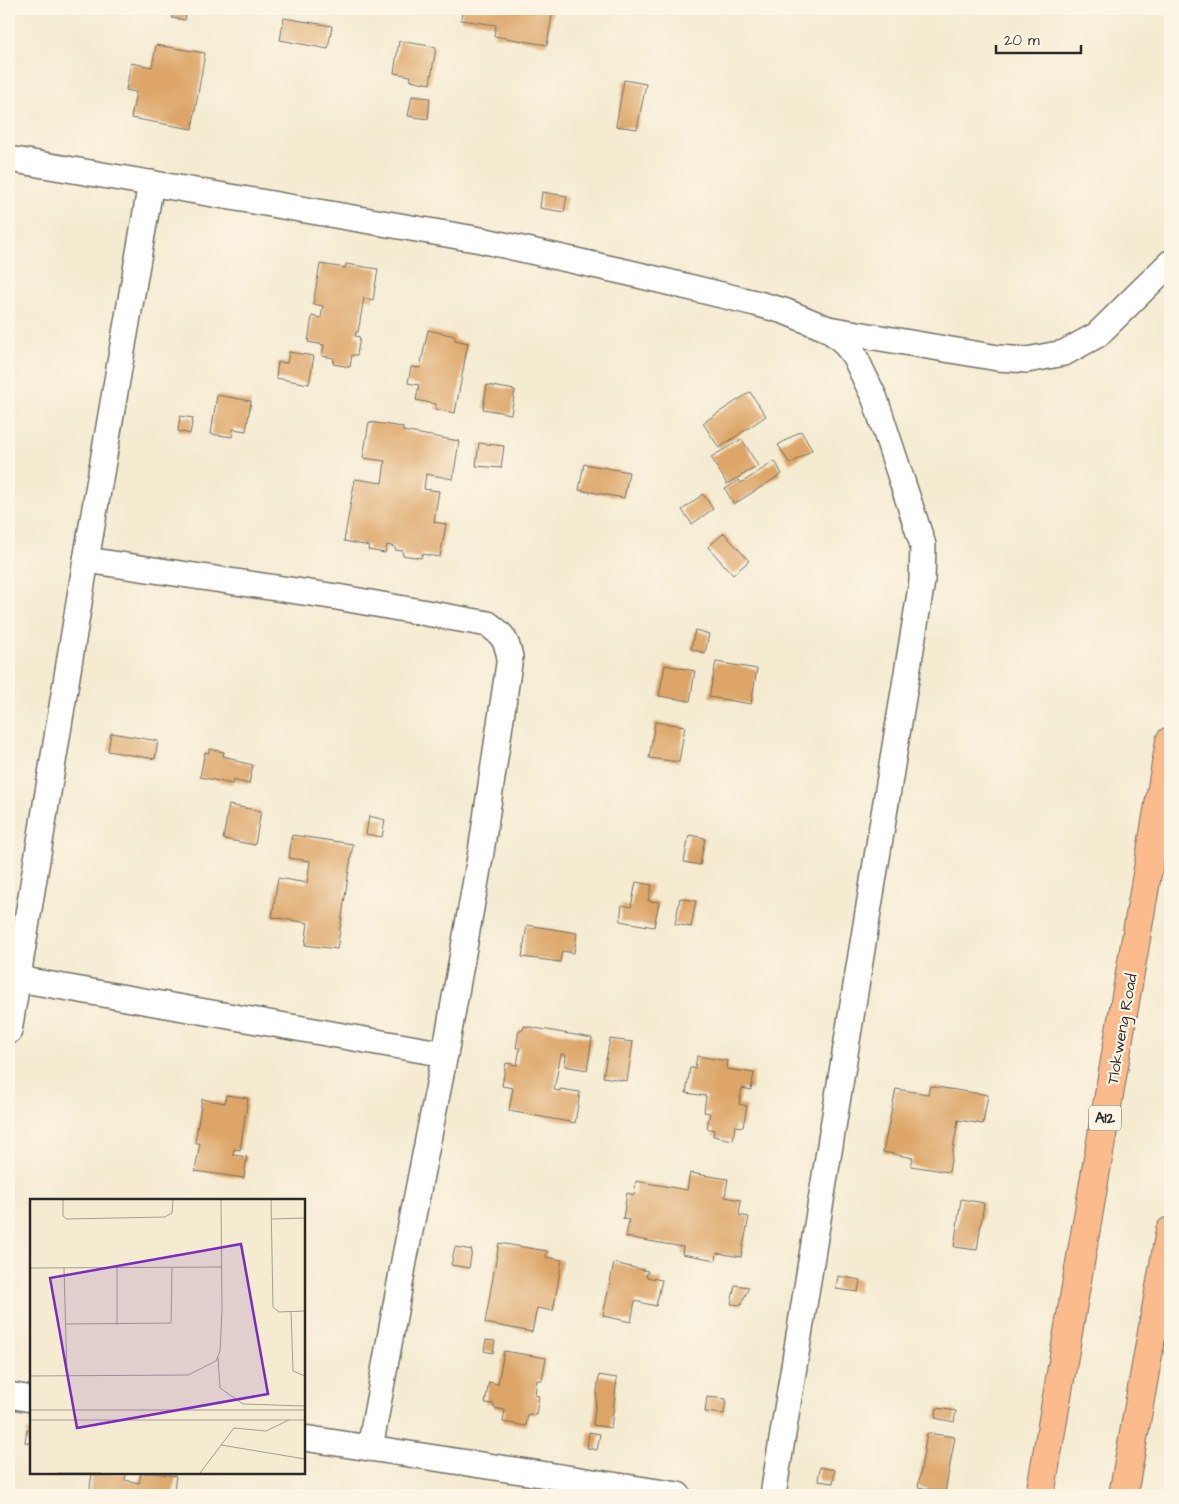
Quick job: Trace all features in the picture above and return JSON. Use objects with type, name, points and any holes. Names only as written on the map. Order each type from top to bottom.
[{"type":"main road","name":"Tlokweng Road","points":[[1040,1495],[1170,741]]},
{"type":"main road","points":[[1123,1495],[1170,1231]]},
{"type":"street","points":[[9,159],[481,240],[755,303],[784,311],[828,329],[998,358],[1027,360],[1064,353],[1097,334],[1170,262]]},
{"type":"street","points":[[9,1031],[86,560],[151,183]]},
{"type":"street","points":[[773,1495],[922,581],[923,545],[875,399],[854,355],[842,340],[828,329]]},
{"type":"street","points":[[86,560],[338,597],[488,624],[501,633],[507,642],[510,657],[481,852],[446,1054],[404,1256],[370,1448]]},
{"type":"street","points":[[18,979],[446,1054]]},
{"type":"street","points":[[9,1395],[30,1398]]},
{"type":"street","points":[[305,1438],[678,1495]]},
{"type":"building","points":[[174,9],[187,10],[185,20],[172,18]]},
{"type":"building","points":[[462,9],[553,9],[547,45],[494,36],[496,25],[461,20]]},
{"type":"building","points":[[284,18],[332,26],[328,49],[280,40]]},
{"type":"building","points":[[399,41],[436,47],[430,84],[410,80],[411,76],[394,73]]},
{"type":"building","points":[[156,45],[205,53],[192,129],[131,118],[136,92],[126,90],[131,63],[152,67]]},
{"type":"building","points":[[624,80],[646,84],[637,129],[616,126]]},
{"type":"building","points":[[412,96],[430,98],[428,119],[408,116]]},
{"type":"building","points":[[542,192],[567,196],[564,212],[540,208]]},
{"type":"building","points":[[320,264],[345,268],[346,264],[378,269],[373,300],[364,298],[358,332],[356,332],[355,336],[360,337],[357,355],[352,355],[350,367],[333,364],[334,358],[322,356],[324,345],[308,342],[312,316],[321,318],[323,306],[313,304]]},
{"type":"building","points":[[428,330],[455,336],[455,340],[468,343],[455,413],[435,409],[436,404],[416,400],[419,385],[408,383],[411,367],[420,368]]},
{"type":"building","points":[[289,352],[314,356],[309,384],[276,378],[278,362],[287,363]]},
{"type":"building","points":[[487,385],[515,390],[511,414],[483,409]]},
{"type":"building","points":[[750,392],[766,416],[719,448],[703,423]]},
{"type":"building","points":[[217,395],[251,401],[246,431],[233,429],[232,437],[211,434]]},
{"type":"building","points":[[180,416],[193,418],[190,434],[178,431]]},
{"type":"building","points":[[369,422],[403,427],[403,431],[459,441],[453,479],[426,474],[424,489],[439,491],[434,522],[446,524],[440,557],[422,554],[421,558],[402,555],[403,551],[395,550],[395,547],[387,545],[385,553],[368,550],[369,546],[344,541],[355,479],[382,483],[385,461],[363,458]]},
{"type":"building","points":[[801,431],[812,450],[790,464],[778,445]]},
{"type":"building","points":[[742,439],[758,466],[727,484],[711,457]]},
{"type":"building","points":[[479,443],[504,446],[501,468],[476,466]]},
{"type":"building","points":[[775,461],[782,474],[734,504],[725,489],[739,480],[741,483]]},
{"type":"building","points":[[584,464],[629,472],[624,498],[579,490]]},
{"type":"building","points":[[703,494],[713,509],[692,524],[682,510]]},
{"type":"building","points":[[724,533],[749,561],[733,575],[708,547]]},
{"type":"building","points":[[695,630],[709,634],[705,653],[691,649]]},
{"type":"building","points":[[716,662],[757,669],[751,704],[709,697]]},
{"type":"building","points":[[665,665],[695,671],[690,701],[659,696]]},
{"type":"building","points":[[655,722],[685,726],[679,762],[649,758]]},
{"type":"building","points":[[111,733],[158,741],[155,759],[108,751]]},
{"type":"building","points":[[209,749],[224,752],[223,756],[235,759],[235,761],[253,765],[249,784],[233,780],[232,784],[200,777],[205,752],[209,753]]},
{"type":"building","points":[[229,805],[261,811],[255,845],[223,839]]},
{"type":"building","points":[[369,816],[385,820],[382,837],[366,834]]},
{"type":"building","points":[[292,835],[353,844],[337,949],[305,945],[308,923],[272,917],[278,878],[307,883],[310,861],[289,858]]},
{"type":"building","points":[[689,835],[705,838],[700,865],[684,862]]},
{"type":"building","points":[[636,882],[652,885],[648,901],[659,902],[654,927],[620,921],[622,905],[631,907]]},
{"type":"building","points":[[680,898],[696,901],[691,927],[675,924]]},
{"type":"building","points":[[527,925],[577,933],[574,953],[562,951],[560,962],[522,957]]},
{"type":"building","points":[[524,1026],[592,1038],[587,1070],[565,1066],[566,1055],[561,1054],[554,1090],[580,1092],[575,1123],[509,1111],[513,1088],[502,1086],[506,1063],[517,1065],[520,1048],[516,1048],[519,1030],[523,1030]]},
{"type":"building","points":[[610,1039],[633,1042],[627,1081],[603,1077]]},
{"type":"building","points":[[697,1056],[728,1061],[727,1069],[754,1073],[751,1090],[742,1088],[739,1104],[747,1106],[743,1127],[735,1126],[733,1140],[713,1136],[714,1130],[707,1128],[710,1113],[704,1112],[706,1096],[686,1093],[690,1068],[695,1068]]},
{"type":"building","points":[[930,1086],[988,1095],[983,1124],[958,1120],[949,1172],[911,1166],[913,1158],[883,1152],[896,1089],[928,1094]]},
{"type":"building","points":[[226,1095],[248,1098],[240,1150],[234,1149],[233,1155],[247,1157],[244,1178],[195,1171],[200,1143],[195,1143],[202,1099],[225,1103]]},
{"type":"building","points":[[690,1173],[728,1179],[725,1197],[741,1200],[739,1215],[749,1217],[741,1257],[717,1253],[716,1260],[682,1254],[683,1247],[626,1237],[629,1220],[623,1219],[627,1193],[634,1195],[636,1181],[687,1190]]},
{"type":"building","points":[[961,1199],[984,1203],[977,1250],[954,1247]]},
{"type":"building","points":[[499,1243],[547,1251],[546,1257],[562,1260],[553,1311],[537,1308],[532,1332],[485,1323]]},
{"type":"building","points":[[455,1247],[472,1250],[469,1268],[451,1265]]},
{"type":"building","points":[[614,1263],[648,1271],[646,1277],[662,1280],[656,1306],[635,1301],[631,1322],[603,1316]]},
{"type":"building","points":[[838,1276],[860,1280],[858,1292],[836,1289]]},
{"type":"building","points":[[735,1285],[749,1287],[741,1305],[731,1304]]},
{"type":"building","points":[[486,1340],[495,1341],[493,1353],[484,1351]]},
{"type":"building","points":[[504,1351],[546,1358],[542,1380],[537,1380],[535,1395],[539,1396],[536,1415],[528,1414],[526,1426],[503,1422],[505,1410],[494,1408],[494,1404],[485,1403],[489,1382],[498,1384]]},
{"type":"building","points":[[599,1375],[617,1378],[611,1428],[593,1425]]},
{"type":"building","points":[[707,1397],[726,1399],[724,1414],[705,1412]]},
{"type":"building","points":[[937,1408],[956,1411],[954,1422],[935,1418]]},
{"type":"building","points":[[27,1430],[30,1431],[30,1444],[25,1442]]},
{"type":"building","points":[[589,1432],[600,1434],[597,1450],[587,1448]]},
{"type":"building","points":[[927,1433],[955,1437],[945,1492],[918,1487]]},
{"type":"building","points":[[820,1467],[835,1470],[833,1483],[818,1481]]},
{"type":"building","points":[[92,1474],[126,1474],[125,1480],[139,1483],[141,1474],[176,1476],[173,1495],[89,1495]]}]
